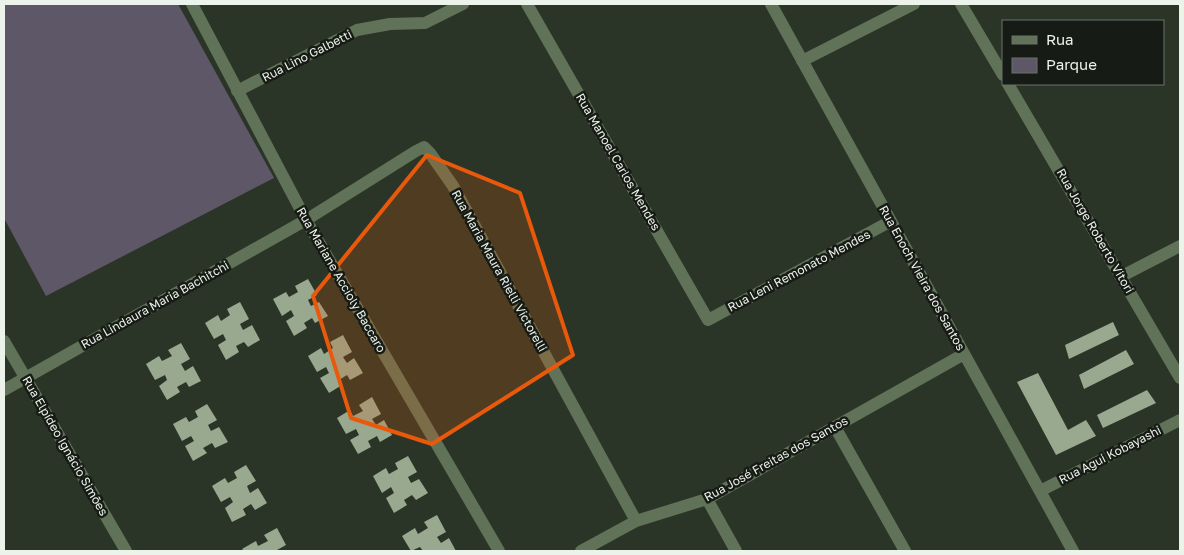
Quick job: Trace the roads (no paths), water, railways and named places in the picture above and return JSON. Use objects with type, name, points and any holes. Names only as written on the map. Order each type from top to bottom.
[{"type":"street","name":"Rua Mariane Accioly Baccaro","points":[[192,4],[306,220],[498,551]]},
{"type":"street","name":"Rua Lino Galbetti","points":[[237,91],[357,30],[390,24],[425,23],[463,4]]},
{"type":"street","name":"Rua Manoel Carlos Mendes","points":[[527,4],[708,320]]},
{"type":"street","name":"Rua Enoch Vieira dos Santos","points":[[771,4],[1073,551]]},
{"type":"street","points":[[802,61],[914,4]]},
{"type":"street","points":[[961,4],[1002,73]]},
{"type":"street","name":"Rua Jorge Roberto Vitori","points":[[1009,85],[1180,378]]},
{"type":"street","name":"Rua Maria Maura Rielli Victorelli","points":[[306,220],[416,151],[424,148],[430,152],[452,186],[636,521]]},
{"type":"street","name":"Rua Lindaura Maria Bachitchi","points":[[4,390],[306,220]]},
{"type":"street","name":"Rua Leni Remonato Mendes","points":[[708,320],[891,221]]},
{"type":"street","points":[[1122,276],[1180,246]]},
{"type":"street","name":"Rua Elpídeo Ignácio Simões","points":[[4,341],[126,551]]},
{"type":"street","name":"Rua José Freitas dos Santos","points":[[581,551],[636,521],[707,499],[964,354]]},
{"type":"street","name":"Rua Agui Kobayashi","points":[[1040,491],[1180,420]]},
{"type":"street","points":[[835,426],[905,551]]},
{"type":"street","points":[[707,499],[736,551]]}]
